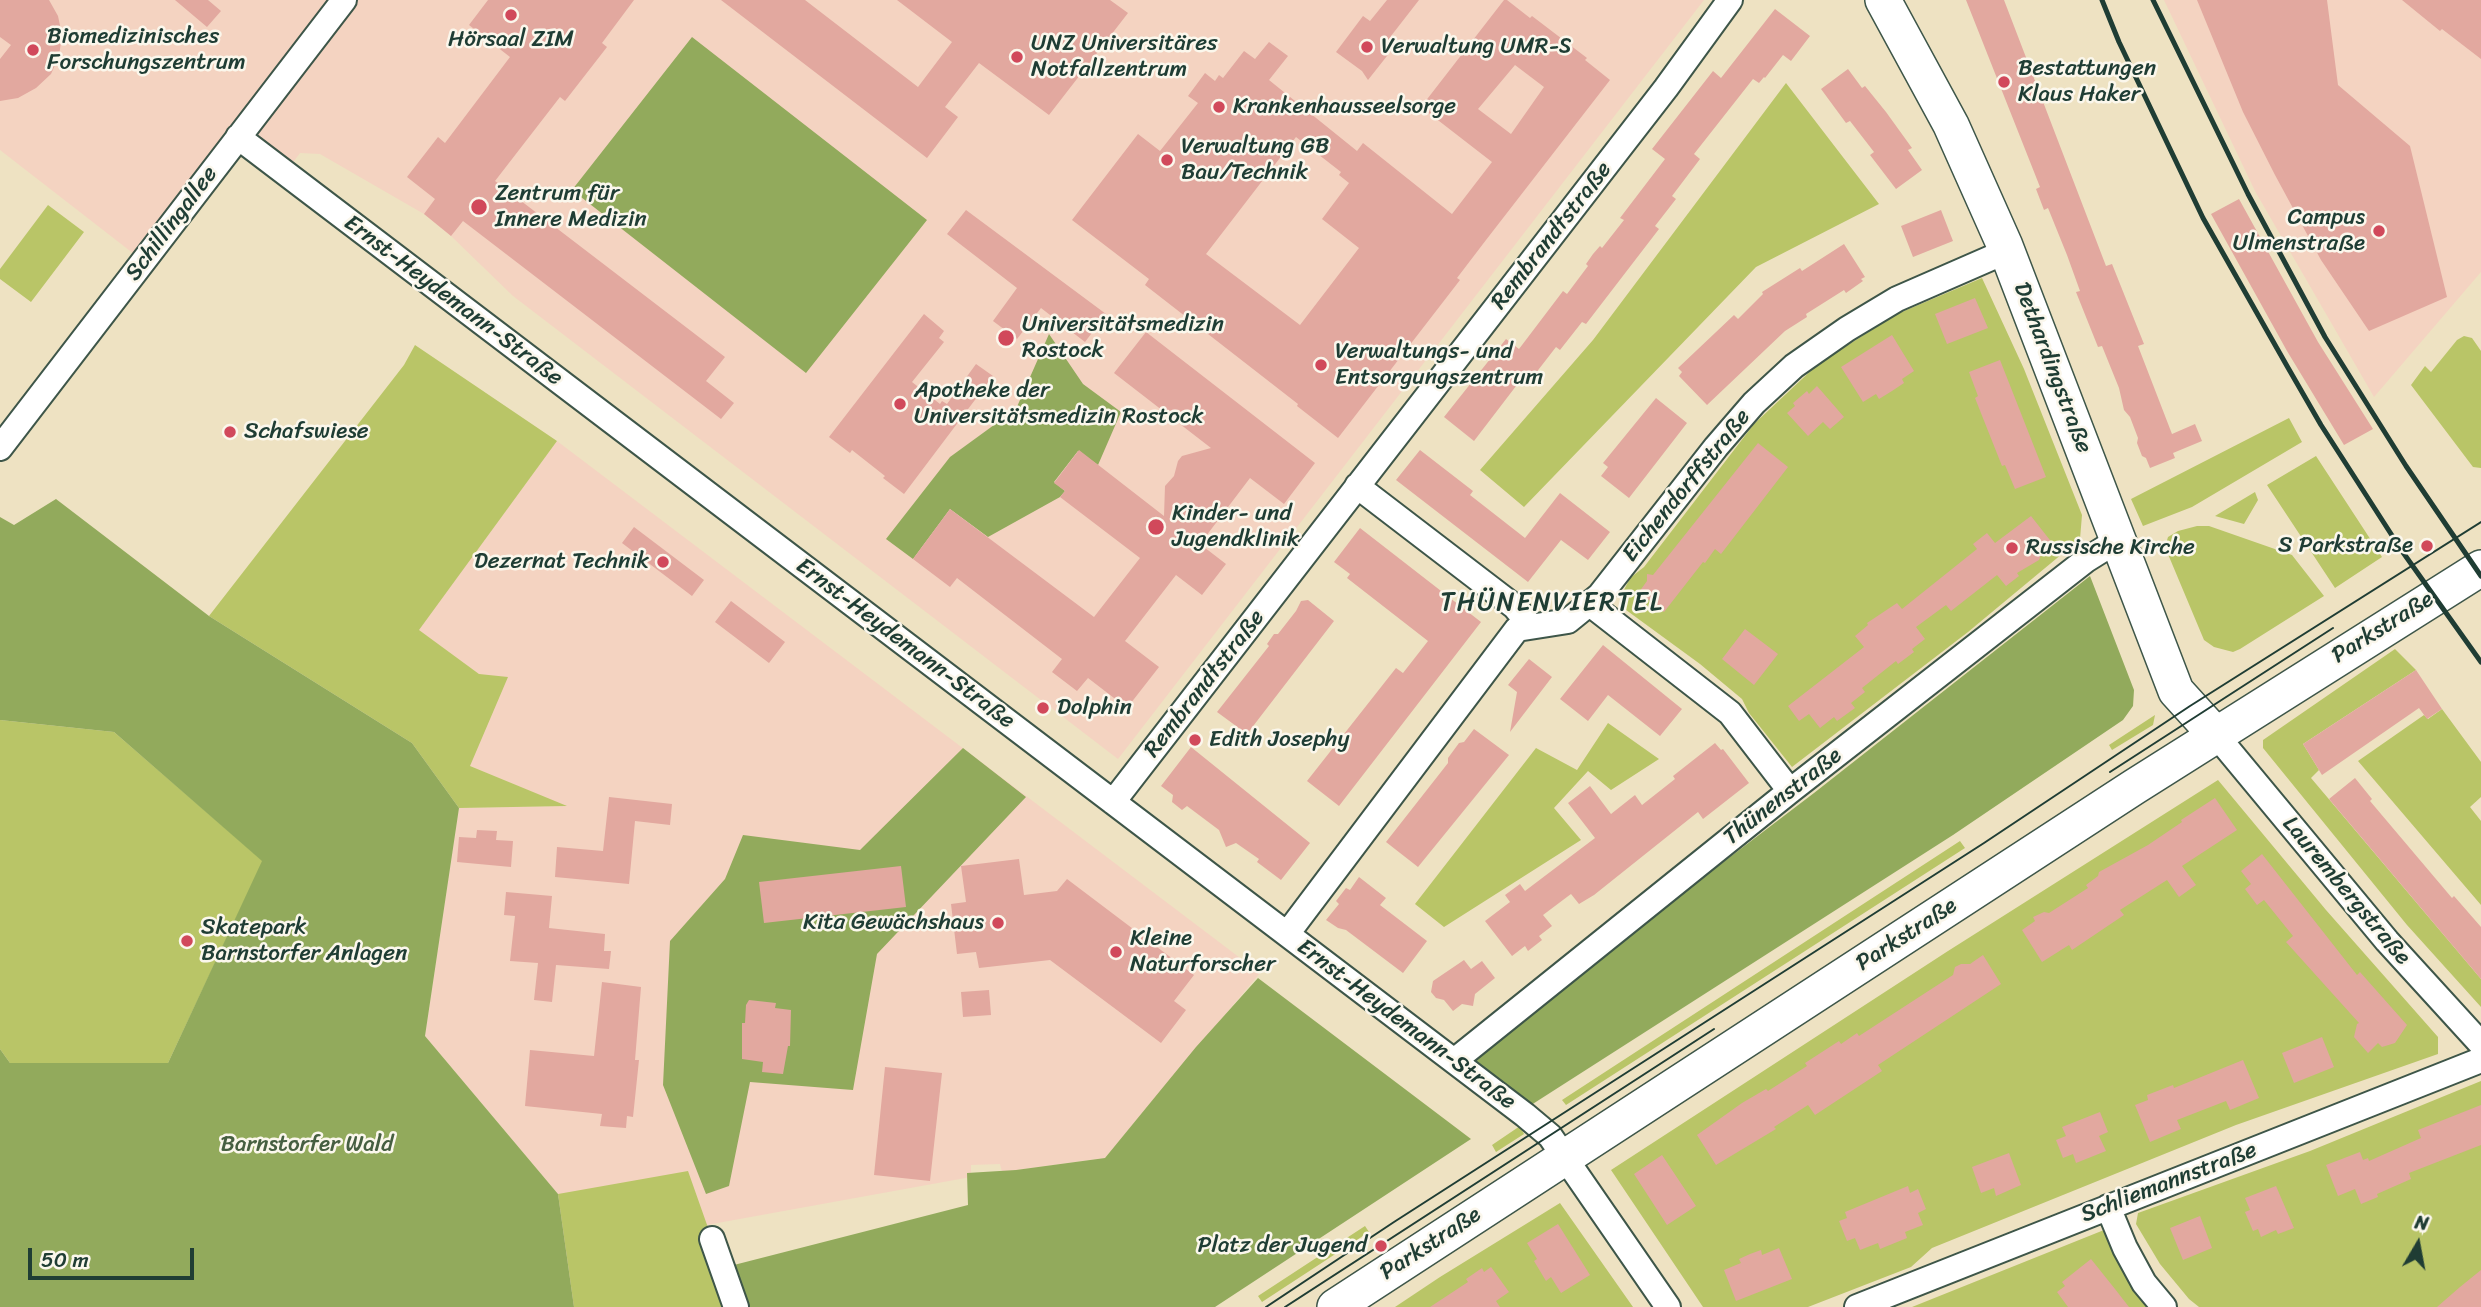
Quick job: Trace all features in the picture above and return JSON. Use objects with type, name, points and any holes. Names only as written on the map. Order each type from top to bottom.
[{"type":"main road","name":"Dethardingstraße","points":[[1883,0],[1951,125],[2007,251],[2176,691],[2216,735]]},
{"type":"main road","name":"Parkstraße","points":[[1335,1307],[2216,735],[2481,568]]},
{"type":"street","name":"Schillingallee","points":[[0,448],[344,0]]},
{"type":"street","name":"Rembrandtstraße","points":[[1113,802],[1666,88],[1730,0]]},
{"type":"street","name":"Ernst-Heydemann-Straße","points":[[238,137],[1550,1136],[1668,1307]]},
{"type":"street","name":"Eichendorffstraße","points":[[1531,625],[1568,621],[1600,595],[1746,412],[1794,366],[1847,328],[1897,299],[2007,251]]},
{"type":"street","points":[[1287,934],[1517,629],[1531,625],[1515,607],[1357,486]]},
{"type":"street","name":"Thünenstraße","points":[[1454,1061],[1790,791],[2086,560],[2118,540]]},
{"type":"street","points":[[1590,604],[1730,713],[1790,791]]},
{"type":"street","name":"Laurembergstraße","points":[[2216,735],[2387,941],[2481,1044]]},
{"type":"street","name":"Schliemannstraße","points":[[1857,1307],[2481,1060]]},
{"type":"street","points":[[2108,1207],[2125,1248],[2144,1283],[2164,1307]]},
{"type":"street","points":[[712,1239],[736,1307]]},
{"type":"shaded area","name":"Universitätsmedizin Rostock","points":[[0,0],[1704,0],[1118,759],[513,296],[451,236],[424,214],[320,154],[300,153],[285,173],[238,137],[143,261],[0,150]]},
{"type":"shaded area","name":"Campus Ulmenstraße","points":[[2164,0],[2481,0],[2481,272],[2374,397],[2255,191]]},
{"type":"shaded area","points":[[557,441],[1260,973],[1105,1158],[1002,1172],[1000,1164],[971,1165],[971,1177],[701,1226],[574,1307],[558,1194],[425,1036],[459,808],[565,806],[470,766],[479,674],[418,630]]},
{"type":"green space","points":[[692,37],[927,220],[806,373],[572,190]]},
{"type":"green space","points":[[1786,83],[1879,204],[1756,267],[1524,507],[1480,470],[1593,340]]},
{"type":"green space","points":[[48,205],[84,232],[31,302],[0,279],[0,269]]},
{"type":"green space","points":[[1982,278],[2024,369],[2082,515],[2080,539],[1968,632],[1792,767],[1749,713],[1742,699],[1700,664],[1622,607],[1621,596],[1630,578],[1644,567],[1754,424],[1818,364],[1897,314]]},
{"type":"green space","points":[[1049,334],[1083,384],[1121,412],[1098,465],[1078,451],[1054,482],[1065,491],[1060,497],[988,537],[950,509],[913,559],[886,539],[950,457],[1016,409]]},
{"type":"green space","points":[[2464,336],[2472,338],[2481,351],[2481,468],[2473,467],[2411,385],[2425,366],[2431,372],[2457,340]]},
{"type":"green space","points":[[415,345],[557,441],[419,630],[479,674],[508,677],[470,766],[567,806],[459,808],[412,743],[209,616],[404,365]]},
{"type":"green space","points":[[2289,418],[2302,442],[2192,507],[2143,526],[2131,499]]},
{"type":"green space","points":[[2316,456],[2382,557],[2335,588],[2267,485]]},
{"type":"green space","points":[[2255,492],[2258,500],[2244,524],[2215,516]]},
{"type":"green space","name":"Barnstorfer Wald","points":[[56,499],[209,616],[412,743],[459,808],[425,1036],[558,1194],[574,1307],[0,1307],[0,1049],[10,1063],[168,1063],[262,861],[114,732],[0,720],[0,517],[14,525]]},
{"type":"green space","points":[[2197,526],[2209,526],[2292,555],[2324,596],[2240,649],[2233,652],[2214,647],[2204,640],[2165,547],[2168,537]]},
{"type":"green space","points":[[2090,576],[2134,690],[2133,706],[2123,720],[1953,835],[1528,1107],[1465,1059],[1814,793]]},
{"type":"green space","points":[[2395,649],[2416,670],[2303,744],[2319,770],[2311,778],[2481,979],[2481,1007],[2407,925],[2263,748],[2263,740]]},
{"type":"green space","points":[[2442,709],[2481,762],[2481,797],[2470,807],[2481,821],[2481,905],[2358,761],[2424,715],[2428,719]]},
{"type":"green space","points":[[2155,715],[2153,725],[2112,750],[2109,745]]},
{"type":"green space","points":[[0,720],[114,732],[263,861],[168,1063],[10,1063],[0,1049]]},
{"type":"green space","points":[[1608,723],[1659,759],[1611,790],[1588,771],[1554,808],[1581,840],[1444,927],[1415,904],[1536,748],[1577,770]]},
{"type":"green space","points":[[963,748],[1026,797],[877,954],[853,1090],[750,1082],[729,1186],[706,1194],[663,1085],[670,941],[725,879],[743,835],[860,850]]},
{"type":"green space","points":[[2218,780],[2326,910],[2438,1037],[2438,1054],[2236,1125],[1932,1248],[1911,1267],[1808,1307],[1703,1307],[1611,1170]]},
{"type":"green space","points":[[1960,841],[1965,848],[1566,1105],[1562,1100]]},
{"type":"green space","points":[[1258,978],[1471,1139],[1215,1307],[746,1307],[730,1266],[968,1205],[967,1173],[1016,1170],[1105,1158],[1196,1047]]},
{"type":"green space","points":[[2481,1081],[2481,1307],[2199,1307],[2160,1264],[2136,1224],[2138,1213],[2310,1151]]},
{"type":"green space","points":[[1520,1126],[1524,1134],[1496,1152],[1492,1145]]},
{"type":"green space","points":[[688,1171],[736,1307],[574,1307],[558,1194]]},
{"type":"green space","points":[[1560,1203],[1633,1307],[1395,1307],[1440,1277]]},
{"type":"green space","points":[[1365,1226],[1369,1232],[1262,1302],[1258,1296]]},
{"type":"green space","points":[[2104,1230],[2128,1278],[2152,1307],[1912,1307]]},
{"type":"building","name":"Biomedizinisches Forschungszentrum","points":[[0,0],[49,0],[58,16],[62,35],[59,56],[51,74],[36,88],[18,98],[0,101],[0,59],[11,45],[0,37]]},
{"type":"building","points":[[175,0],[208,0],[221,11],[207,27]]},
{"type":"building","name":"Zentrum für Innere Medizin","points":[[488,0],[634,0],[602,43],[607,47],[565,101],[560,97],[495,181],[725,357],[706,381],[734,403],[721,419],[463,221],[451,236],[424,214],[435,199],[407,177],[438,137],[445,143],[510,57],[469,25]]},
{"type":"building","points":[[721,0],[805,0],[918,87],[952,42],[897,0],[1110,0],[1128,13],[1049,115],[979,63],[945,107],[958,117],[927,158]]},
{"type":"building","name":"Verwaltung UMR-S","points":[[1387,0],[1419,0],[1391,36],[1398,42],[1368,80],[1362,71],[1336,52],[1363,16],[1370,21]]},
{"type":"building","points":[[1504,0],[1530,18],[1532,16],[1587,58],[1585,60],[1610,80],[1338,438],[1145,285],[1149,279],[1072,220],[1138,134],[1160,151],[1198,103],[1188,96],[1205,73],[1215,81],[1219,75],[1223,78],[1244,51],[1255,59],[1269,42],[1288,56],[1269,80],[1357,151],[1363,143],[1452,214],[1492,162],[1421,107]],"holes":[[[1515,65],[1544,87],[1511,134],[1478,109]],[[1296,137],[1341,172],[1339,175],[1349,183],[1322,219],[1359,248],[1300,325],[1206,254]]]},
{"type":"building","points":[[1966,0],[2004,0],[2106,266],[2112,264],[2144,344],[2138,346],[2172,434],[2195,424],[2202,441],[2173,453],[2175,458],[2150,468],[2146,458],[2142,456],[2130,417],[2124,410],[2119,388],[2102,346],[2098,347],[2076,292],[2080,291],[2067,255],[2048,208],[2044,210],[2036,189],[2040,187]]},
{"type":"building","points":[[2197,0],[2327,0],[2338,85],[2410,146],[2447,297],[2369,331],[2321,260],[2275,175],[2243,112]]},
{"type":"building","points":[[2402,0],[2481,0],[2481,59],[2442,29],[2440,31]]},
{"type":"building","points":[[1775,9],[1810,36],[1791,61],[1783,55],[1759,83],[1753,79],[1694,154],[1700,159],[1672,196],[1676,199],[1655,226],[1659,229],[1586,324],[1582,322],[1560,350],[1556,347],[1532,378],[1526,373],[1474,441],[1444,417],[1506,339],[1519,349],[1563,291],[1567,294],[1588,266],[1586,264],[1593,254],[1600,246],[1602,248],[1624,220],[1620,218],[1665,159],[1652,149],[1713,71],[1721,78]]},
{"type":"building","points":[[1848,69],[1886,112],[1912,148],[1908,150],[1922,170],[1896,189],[1870,155],[1874,152],[1850,121],[1846,123],[1821,89]]},
{"type":"building","points":[[2239,199],[2318,342],[2373,429],[2344,445],[2287,351],[2211,214]]},
{"type":"building","points":[[966,210],[1106,314],[1085,342],[1041,308],[1017,339],[993,321],[1017,288],[947,234]]},
{"type":"building","points":[[1941,210],[1953,241],[1913,257],[1901,226]]},
{"type":"building","points":[[1844,244],[1865,277],[1861,279],[1863,281],[1806,314],[1807,317],[1785,331],[1707,405],[1679,376],[1682,372],[1678,368],[1734,315],[1738,319],[1762,292]]},
{"type":"building","points":[[1975,298],[1988,328],[1947,344],[1935,314]]},
{"type":"building","name":"Apotheke der Universitätsmedizin Rostock","points":[[924,314],[944,331],[939,338],[944,342],[912,382],[940,404],[942,401],[947,404],[976,364],[993,376],[904,494],[852,450],[850,453],[829,437]]},
{"type":"building","name":"Kinder- und Jugendklinik","points":[[1146,332],[1315,463],[1284,504],[1250,478],[1200,544],[1226,564],[1202,595],[1176,575],[1125,641],[1159,667],[1127,708],[1088,678],[1077,691],[1052,672],[1062,659],[957,578],[950,587],[913,559],[950,509],[1094,617],[1140,558],[1060,497],[1065,491],[1054,483],[1079,450],[1164,516],[1165,486],[1174,476],[1178,461],[1182,456],[1211,448],[1114,373]]},
{"type":"building","points":[[1892,335],[1914,371],[1902,379],[1904,383],[1879,399],[1876,394],[1863,402],[1841,367]]},
{"type":"building","points":[[2000,360],[2046,477],[2015,489],[2005,465],[2002,466],[1975,398],[1978,396],[1969,372]]},
{"type":"building","points":[[1817,386],[1844,417],[1830,429],[1823,422],[1808,436],[1787,413],[1795,406],[1793,403]]},
{"type":"building","points":[[1656,398],[1687,423],[1629,498],[1601,476],[1608,467],[1603,463]]},
{"type":"building","points":[[1758,443],[1788,467],[1721,554],[1715,549],[1664,612],[1639,592],[1647,581],[1647,574],[1653,575]]},
{"type":"building","points":[[1420,450],[1473,491],[1470,495],[1525,538],[1560,493],[1610,532],[1588,560],[1561,540],[1528,582],[1396,480]]},
{"type":"building","points":[[2031,516],[2053,544],[2042,552],[2039,560],[2017,573],[2019,576],[2006,586],[1997,575],[1951,611],[1946,605],[1916,627],[1925,639],[1912,649],[1914,652],[1898,664],[1896,661],[1862,688],[1865,692],[1851,703],[1855,708],[1837,721],[1834,717],[1820,728],[1809,714],[1799,721],[1788,706],[1864,647],[1855,636],[1867,623],[1897,603],[1902,609],[1977,549],[1973,544],[1987,533],[1995,543]]},
{"type":"building","name":"Dezernat Technik","points":[[634,527],[704,580],[692,596],[622,543]]},
{"type":"building","points":[[1360,528],[1481,622],[1339,806],[1307,781],[1396,668],[1403,673],[1428,641],[1347,578],[1350,574],[1334,562]]},
{"type":"building","points":[[1308,600],[1334,621],[1247,734],[1217,712],[1269,646],[1267,644],[1274,634],[1278,634],[1301,601]]},
{"type":"building","points":[[731,601],[785,642],[769,663],[715,622]]},
{"type":"building","points":[[1745,629],[1778,654],[1754,685],[1722,659]]},
{"type":"building","points":[[1603,645],[1682,709],[1660,736],[1608,695],[1588,721],[1560,699]]},
{"type":"building","points":[[1529,659],[1552,677],[1510,732],[1517,692],[1508,685]]},
{"type":"building","points":[[2416,670],[2442,709],[2427,719],[2419,708],[2322,775],[2303,744]]},
{"type":"building","points":[[1474,729],[1509,755],[1418,867],[1386,842],[1448,763],[1448,758],[1459,743],[1464,742]]},
{"type":"building","points":[[1715,743],[1723,749],[1749,783],[1703,819],[1698,812],[1594,895],[1579,904],[1571,894],[1543,915],[1552,926],[1539,936],[1542,940],[1528,951],[1525,946],[1512,956],[1485,921],[1510,902],[1505,895],[1520,884],[1525,891],[1595,838],[1568,803],[1590,786],[1611,814],[1635,795],[1642,805]]},
{"type":"building","points":[[1191,747],[1310,843],[1281,880],[1257,862],[1259,859],[1236,843],[1226,847],[1219,830],[1187,806],[1182,810],[1172,802],[1173,795],[1161,786]]},
{"type":"building","points":[[2355,778],[2372,799],[2370,801],[2452,898],[2454,896],[2481,927],[2481,979],[2329,799]]},
{"type":"building","points":[[609,797],[672,804],[670,825],[635,821],[629,884],[555,877],[557,847],[603,851]]},
{"type":"building","points":[[2215,798],[2237,830],[2182,866],[2196,885],[2179,897],[2167,880],[2120,910],[2124,915],[2072,950],[2069,945],[2042,962],[2022,930],[2035,921],[2033,917],[2044,912],[2049,913],[2088,888],[2086,885],[2098,876],[2099,872],[2148,845]]},
{"type":"building","points":[[477,830],[497,831],[496,840],[513,841],[511,867],[457,862],[459,837],[476,838]]},
{"type":"building","points":[[2262,854],[2357,975],[2360,972],[2407,1025],[2395,1043],[2382,1047],[2378,1043],[2368,1053],[2354,1037],[2359,1023],[2286,942],[2293,936],[2264,900],[2257,905],[2245,889],[2251,884],[2241,871]]},
{"type":"building","points":[[1019,859],[1024,895],[1057,891],[1067,879],[1194,975],[1174,1001],[1186,1010],[1161,1043],[1050,960],[979,968],[976,952],[957,954],[951,904],[966,902],[961,866]]},
{"type":"building","points":[[901,866],[906,907],[764,923],[759,882]]},
{"type":"building","points":[[1359,877],[1386,898],[1380,905],[1427,941],[1403,973],[1346,930],[1326,920],[1339,904],[1336,901],[1346,888],[1350,890]]},
{"type":"building","points":[[506,892],[552,896],[549,928],[605,934],[604,951],[611,951],[609,969],[556,965],[552,1002],[534,1000],[538,963],[510,961],[515,916],[504,915]]},
{"type":"building","points":[[1983,955],[2001,984],[1878,1065],[1882,1071],[1815,1115],[1808,1105],[1774,1127],[1776,1129],[1716,1165],[1697,1135],[1742,1103],[1766,1089],[1768,1091],[1807,1066],[1805,1063],[1839,1041],[1841,1044],[1857,1033],[1859,1036],[1953,975],[1955,967],[1970,964]]},
{"type":"building","points":[[1464,960],[1471,969],[1482,961],[1495,978],[1475,994],[1473,1006],[1462,1004],[1453,1011],[1444,1000],[1436,998],[1431,992],[1433,981]]},
{"type":"building","points":[[602,982],[641,987],[635,1060],[639,1060],[633,1117],[627,1116],[626,1128],[600,1126],[602,1114],[525,1106],[530,1050],[594,1056]]},
{"type":"building","points":[[989,990],[991,1015],[963,1017],[961,992]]},
{"type":"building","points":[[749,1000],[776,1003],[775,1008],[791,1010],[790,1046],[783,1074],[762,1072],[763,1062],[742,1059],[742,1023],[745,1023]]},
{"type":"building","points":[[2322,1037],[2334,1067],[2294,1083],[2282,1053]]},
{"type":"building","points":[[2243,1060],[2259,1098],[2230,1110],[2226,1101],[2177,1120],[2181,1129],[2150,1142],[2135,1105],[2148,1100],[2147,1095],[2173,1085],[2174,1088]]},
{"type":"building","points":[[885,1067],[942,1073],[930,1181],[874,1175]]},
{"type":"building","points":[[2481,1105],[2481,1145],[2409,1173],[2411,1179],[2361,1204],[2355,1189],[2338,1196],[2326,1165],[2360,1152],[2363,1160],[2368,1158],[2369,1161],[2421,1138],[2418,1130]]},
{"type":"building","points":[[2100,1112],[2108,1132],[2099,1136],[2106,1151],[2076,1163],[2073,1154],[2063,1158],[2056,1140],[2066,1136],[2062,1127]]},
{"type":"building","points":[[2009,1153],[2021,1185],[1996,1196],[1994,1188],[1981,1193],[1972,1167]]},
{"type":"building","points":[[1662,1155],[1696,1206],[1667,1225],[1634,1174]]},
{"type":"building","points":[[1908,1186],[1910,1193],[1918,1189],[1926,1209],[1918,1213],[1923,1225],[1905,1232],[1907,1238],[1880,1249],[1878,1243],[1860,1250],[1855,1238],[1847,1241],[1839,1221],[1847,1218],[1845,1212]]},
{"type":"building","points":[[2276,1186],[2294,1228],[2278,1234],[2276,1230],[2261,1237],[2258,1229],[2253,1231],[2245,1212],[2250,1210],[2245,1198]]},
{"type":"building","points":[[2200,1216],[2212,1248],[2183,1260],[2170,1228]]},
{"type":"building","points":[[1558,1224],[1590,1275],[1561,1293],[1551,1277],[1546,1281],[1527,1243]]},
{"type":"building","points":[[1779,1248],[1792,1279],[1736,1301],[1724,1270],[1741,1263],[1739,1259],[1750,1254],[1761,1250],[1762,1255]]},
{"type":"building","points":[[2091,1259],[2129,1307],[2068,1307],[2057,1292],[2065,1286],[2062,1282]]},
{"type":"building","points":[[1491,1267],[1509,1292],[1496,1301],[1500,1307],[1430,1307],[1468,1282],[1466,1279],[1482,1268],[1484,1272]]},
{"type":"building","points":[[2481,1270],[2481,1307],[2437,1307],[2460,1287]]},
{"type":"tram line","points":[[1266,1307],[1984,843],[2190,706],[2481,522]]},
{"type":"tram line","points":[[2110,772],[2333,628]]},
{"type":"tram line","points":[[1285,1307],[1714,1029]]},
{"type":"railway","points":[[2102,0],[2119,42],[2203,218],[2287,366],[2321,425],[2402,551],[2481,662]]},
{"type":"railway","points":[[2153,0],[2248,194],[2325,337],[2406,466],[2481,576]]},
{"type":"place","name":"Hörsaal ZIM","points":[[511,15]]},
{"type":"place","name":"Verwaltung UMR-S","points":[[1367,47]]},
{"type":"place","name":"Biomedizinisches Forschungszentrum","points":[[33,50]]},
{"type":"place","name":"UNZ Universitäres Notfallzentrum","points":[[1017,57]]},
{"type":"place","name":"Bestattungen Klaus Haker","points":[[2004,82]]},
{"type":"place","name":"Krankenhausseelsorge","points":[[1219,107]]},
{"type":"place","name":"Verwaltung GB Bau/Technik","points":[[1167,160]]},
{"type":"place","name":"Zentrum für Innere Medizin","points":[[479,207]]},
{"type":"place","name":"Campus Ulmenstraße","points":[[2379,231]]},
{"type":"place","name":"Universitätsmedizin Rostock","points":[[1006,338]]},
{"type":"place","name":"Verwaltungs- und Entsorgungszentrum","points":[[1321,365]]},
{"type":"place","name":"Apotheke der Universitätsmedizin Rostock","points":[[900,404]]},
{"type":"place","name":"Schafswiese","points":[[230,432]]},
{"type":"place","name":"Kinder- und Jugendklinik","points":[[1156,527]]},
{"type":"place","name":"S Parkstraße","points":[[2427,546]]},
{"type":"place","name":"Russische Kirche","points":[[2012,548]]},
{"type":"place","name":"Dezernat Technik","points":[[663,562]]},
{"type":"place","name":"Dolphin","points":[[1043,708]]},
{"type":"place","name":"Edith Josephy","points":[[1195,740]]},
{"type":"place","name":"Kita Gewächshaus","points":[[998,923]]},
{"type":"place","name":"Skatepark Barnstorfer Anlagen","points":[[187,941]]},
{"type":"place","name":"Kleine Naturforscher","points":[[1116,952]]},
{"type":"place","name":"Platz der Jugend","points":[[1381,1246]]},
{"type":"district","name":"THÜNENVIERTEL","points":[[1552,603]]}]
